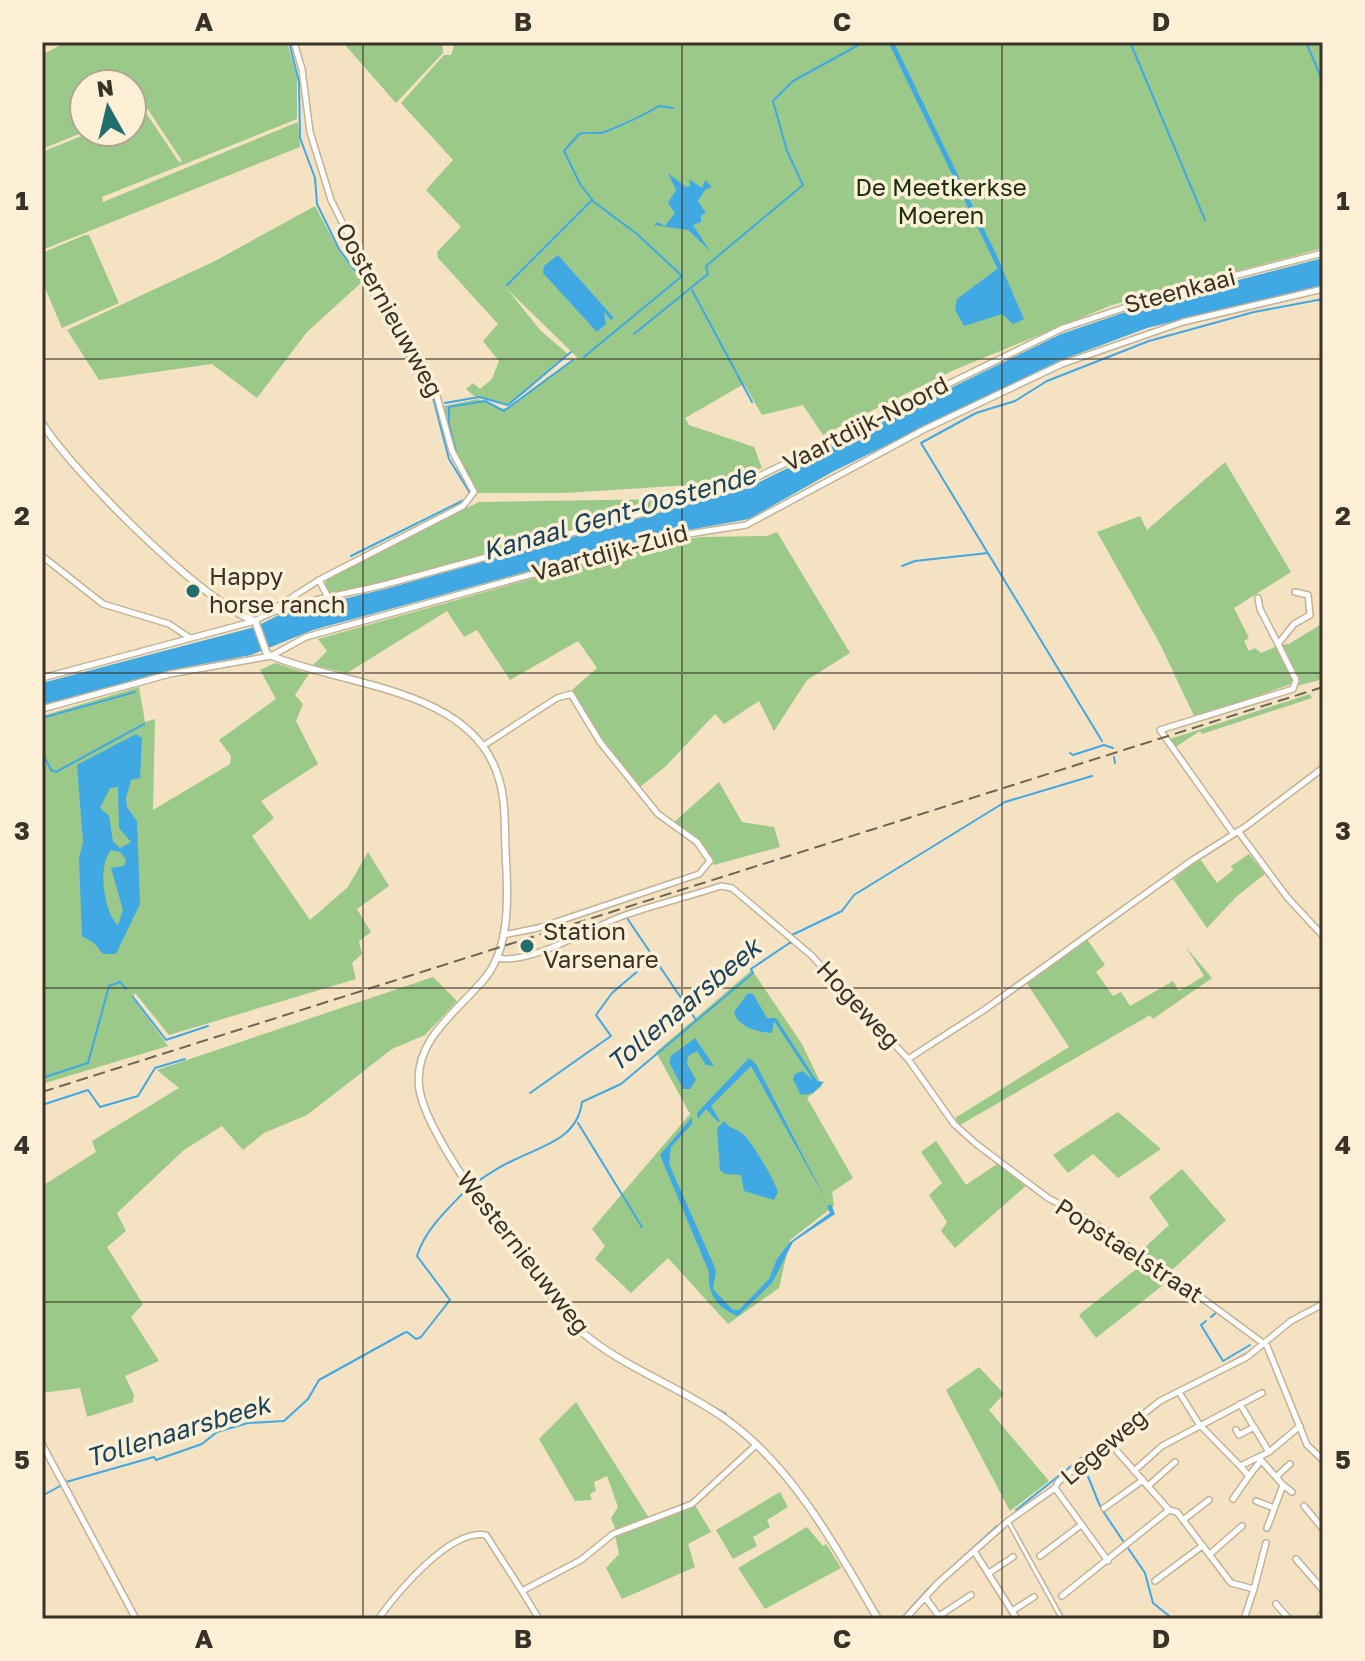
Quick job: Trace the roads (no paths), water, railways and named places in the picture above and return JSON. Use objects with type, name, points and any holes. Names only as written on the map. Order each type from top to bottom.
[{"type":"street","name":"Oosternieuwweg","points":[[271,611],[319,580],[463,506],[472,499],[474,492],[452,451],[435,389],[395,328],[331,200],[310,132],[302,69],[294,42]]},
{"type":"street","name":"Steenkaai","points":[[1040,338],[1126,306],[1323,253]]},
{"type":"street","name":"Vaartdijk-Zuid","points":[[42,709],[170,674],[271,656],[306,637],[663,538],[746,525],[912,436],[1016,385],[1109,345],[1323,289]]},
{"type":"street","name":"Vaartdijk-Noord","points":[[42,678],[255,621],[271,611],[329,599],[574,533],[695,496],[735,488],[1040,338]]},
{"type":"street","points":[[42,423],[68,456],[192,582],[255,621],[271,656]]},
{"type":"street","points":[[42,556],[103,604],[169,624],[190,638]]},
{"type":"street","points":[[319,580],[329,599]]},
{"type":"street","points":[[1278,644],[1294,624],[1310,615],[1308,595],[1295,592]]},
{"type":"street","points":[[1258,598],[1260,609],[1296,680],[1293,689],[1160,730],[1282,892],[1323,936]]},
{"type":"street","name":"Westernieuwweg","points":[[271,656],[385,688],[453,718],[483,746],[497,773],[502,794],[507,889],[502,935],[497,958],[486,976],[438,1030],[422,1057],[419,1085],[431,1125],[467,1181],[576,1327],[624,1363],[700,1402],[756,1445],[802,1498],[878,1619]]},
{"type":"street","points":[[483,746],[557,698],[571,694],[600,742],[661,818],[697,842],[710,861],[699,874],[538,928],[502,935]]},
{"type":"street","name":"Hogeweg","points":[[497,958],[505,960],[539,951],[621,917],[728,886],[811,955],[908,1059],[984,1010],[1048,961],[1323,768]]},
{"type":"street","name":"Popstaelstraat","points":[[908,1059],[954,1124],[975,1143],[1048,1198],[1088,1219],[1263,1343],[1271,1351],[1307,1445],[1323,1460]]},
{"type":"street","name":"Legeweg","points":[[905,1619],[1008,1521],[1055,1488],[1058,1482],[1160,1401],[1240,1361],[1291,1321],[1323,1304]]},
{"type":"street","points":[[1179,1392],[1199,1424],[1249,1476]]},
{"type":"street","points":[[1134,1471],[1162,1446],[1262,1393]]},
{"type":"street","points":[[1240,1404],[1269,1452]]},
{"type":"street","points":[[1240,1466],[1260,1459],[1300,1426]]},
{"type":"street","points":[[1236,1430],[1239,1435],[1254,1427]]},
{"type":"street","points":[[1108,1441],[1169,1510]]},
{"type":"street","points":[[42,1444],[136,1619]]},
{"type":"street","points":[[522,1591],[581,1560],[613,1534],[692,1504],[756,1445]]},
{"type":"street","points":[[1233,1499],[1260,1459]]},
{"type":"street","points":[[1260,1459],[1292,1492]]},
{"type":"street","points":[[1148,1486],[1175,1462]]},
{"type":"street","points":[[1276,1477],[1290,1464]]},
{"type":"street","points":[[1104,1508],[1143,1480]]},
{"type":"street","points":[[1267,1528],[1283,1485]]},
{"type":"street","points":[[1055,1488],[1108,1561]]},
{"type":"street","points":[[1183,1520],[1209,1500]]},
{"type":"street","points":[[1256,1501],[1274,1508]]},
{"type":"street","points":[[1304,1506],[1323,1529]]},
{"type":"street","points":[[1062,1596],[1173,1509],[1231,1583],[1254,1589]]},
{"type":"street","points":[[1008,1521],[1062,1619]]},
{"type":"street","points":[[1040,1556],[1081,1525]]},
{"type":"street","points":[[1210,1554],[1242,1526]]},
{"type":"street","points":[[378,1619],[402,1587],[428,1563],[478,1534],[489,1538],[539,1619]]},
{"type":"street","points":[[1244,1619],[1266,1543]]},
{"type":"street","points":[[1155,1581],[1203,1545]]},
{"type":"street","points":[[974,1551],[1017,1619]]},
{"type":"street","points":[[989,1573],[1013,1557]]},
{"type":"street","points":[[1296,1559],[1323,1590]]},
{"type":"street","points":[[925,1597],[940,1617],[971,1595]]},
{"type":"street","points":[[1012,1611],[1034,1597]]},
{"type":"street","points":[[1276,1604],[1289,1619]]},
{"type":"water","points":[[668,173],[686,187],[690,186],[689,179],[702,188],[705,180],[712,187],[705,190],[698,201],[706,213],[701,215],[701,222],[693,225],[710,251],[688,230],[654,225],[658,222],[665,226],[675,213],[668,203],[676,190]]},
{"type":"water","points":[[558,255],[614,318],[611,320],[604,312],[606,324],[597,332],[543,273],[544,266]]},
{"type":"water","points":[[1323,258],[1323,285],[1147,328],[1059,361],[834,471],[749,519],[661,535],[313,630],[251,655],[171,670],[42,705],[42,683],[255,627],[281,614],[389,588],[745,489],[1061,334],[1158,301]]},
{"type":"water","points":[[1001,266],[1024,319],[1013,324],[1002,314],[964,326],[955,310],[957,299]]},
{"type":"water","points":[[136,734],[142,738],[140,778],[131,780],[126,798],[127,807],[137,821],[140,904],[116,954],[103,954],[94,943],[82,936],[79,858],[83,842],[77,765]],"holes":[[[118,787],[119,828],[131,842],[120,848],[113,842],[109,816],[100,808],[110,788]],[[111,850],[120,852],[126,860],[124,866],[111,868],[123,910],[118,925],[109,910],[104,889],[104,866]]]},
{"type":"water","points":[[748,993],[753,994],[767,1018],[776,1018],[817,1081],[824,1082],[813,1093],[801,1095],[793,1079],[795,1074],[802,1071],[813,1080],[774,1021],[772,1033],[749,1028],[736,1017],[734,1012]]},
{"type":"water","points":[[695,1038],[714,1066],[706,1065],[697,1051],[688,1056],[687,1064],[696,1080],[690,1089],[683,1089],[669,1062],[671,1056]]},
{"type":"water","points":[[749,1058],[756,1064],[826,1200],[751,1066],[711,1106],[720,1121],[706,1109],[698,1119],[697,1113]]},
{"type":"water","points":[[692,1117],[692,1124],[671,1147],[669,1164],[716,1270],[713,1289],[733,1310],[739,1310],[769,1279],[777,1259],[790,1242],[830,1213],[827,1206],[831,1204],[835,1214],[793,1242],[772,1283],[738,1316],[724,1309],[712,1293],[709,1272],[660,1155]]},
{"type":"water","points":[[724,1121],[745,1136],[759,1155],[778,1192],[774,1200],[744,1191],[741,1175],[725,1174],[720,1170],[717,1128]]},
{"type":"waterway","points":[[289,42],[299,82],[300,138],[315,178],[317,204],[339,249],[364,283],[401,349],[431,390],[449,459],[470,493]]},
{"type":"waterway","points":[[634,334],[708,274],[706,266],[803,185],[787,151],[773,101],[793,81],[864,42]]},
{"type":"waterway","points":[[891,42],[999,266]]},
{"type":"waterway","points":[[1130,42],[1205,220]]},
{"type":"waterway","points":[[1306,42],[1323,82]]},
{"type":"waterway","points":[[584,357],[682,276],[637,234],[594,202],[580,184],[564,151],[579,134],[605,132],[659,106],[673,108]]},
{"type":"waterway","points":[[507,285],[591,201]]},
{"type":"waterway","points":[[692,290],[752,402]]},
{"type":"waterway","points":[[1102,741],[921,443],[976,413],[1015,401],[1047,381],[1149,341],[1254,312],[1323,299]]},
{"type":"waterway","points":[[445,403],[479,397],[508,405],[571,352]]},
{"type":"waterway","points":[[457,455],[449,425],[449,407],[485,401],[504,411],[573,360]]},
{"type":"waterway","points":[[460,461],[469,475]]},
{"type":"waterway","points":[[351,556],[466,499]]},
{"type":"waterway","points":[[902,566],[915,561],[988,553]]},
{"type":"waterway","points":[[42,718],[135,692]]},
{"type":"waterway","points":[[42,752],[51,770],[56,772],[144,724]]},
{"type":"waterway","points":[[1070,753],[1073,755],[1104,745],[1113,748]]},
{"type":"waterway","points":[[1114,757],[1115,763]]},
{"type":"waterway","points":[[792,935],[842,911],[854,895],[1005,802],[1092,776]]},
{"type":"waterway","points":[[627,918],[696,1020]]},
{"type":"waterway","name":"Tollenaarsbeek","points":[[478,1181],[503,1165],[556,1140],[573,1125],[582,1102],[621,1084],[753,973],[751,969],[791,942],[797,946]]},
{"type":"waterway","points":[[530,1093],[611,1036],[596,1015],[612,993],[653,958]]},
{"type":"waterway","name":"Tollenaarsbeek","points":[[826,975],[887,1041]]},
{"type":"waterway","points":[[42,1078],[88,1063],[109,986],[120,982],[126,989]]},
{"type":"waterway","points":[[133,997],[166,1040],[208,1026]]},
{"type":"waterway","points":[[42,1105],[88,1090],[100,1107],[138,1096],[155,1068],[185,1059]]},
{"type":"waterway","points":[[578,1123],[642,1227]]},
{"type":"waterway","name":"Tollenaarsbeek","points":[[66,1482],[154,1457],[156,1460],[202,1444],[217,1432],[248,1423],[284,1421],[308,1399],[319,1380],[404,1333],[416,1339],[421,1337],[450,1300],[417,1256],[432,1228],[468,1188]]},
{"type":"waterway","points":[[501,1222],[566,1309]]},
{"type":"waterway","name":"Tollenaarsbeek","points":[[1211,1317],[1217,1312]]},
{"type":"waterway","points":[[570,1313],[587,1333]]},
{"type":"waterway","name":"Tollenaarsbeek","points":[[1206,1321],[1201,1325],[1223,1361],[1250,1345]]},
{"type":"waterway","name":"Tollenaarsbeek","points":[[1231,1362],[1247,1353]]},
{"type":"waterway","points":[[629,1361],[726,1414]]},
{"type":"waterway","name":"Tollenaarsbeek","points":[[1127,1421],[1139,1411]]},
{"type":"waterway","points":[[730,1418],[748,1434]]},
{"type":"waterway","name":"Tollenaarsbeek","points":[[1016,1510],[1115,1431]]},
{"type":"waterway","points":[[1081,1468],[1087,1474],[1100,1506]]},
{"type":"waterway","name":"Tollenaarsbeek","points":[[42,1496],[60,1486]]},
{"type":"waterway","points":[[1103,1511],[1123,1541]]},
{"type":"waterway","points":[[901,1619],[928,1589],[997,1526]]},
{"type":"waterway","points":[[1128,1548],[1145,1573],[1153,1603],[1173,1619]]},
{"type":"railway","points":[[42,1092],[1323,687]]},
{"type":"place","name":"Happy horse ranch","points":[[193,591]]},
{"type":"place","name":"Station Varsenare","points":[[527,946]]},
{"type":"park label","name":"De Meetkerkse Moeren","points":[[941,202]]},
{"type":"water label","name":"Kanaal Gent-Oostende","points":[[619,513]]}]
